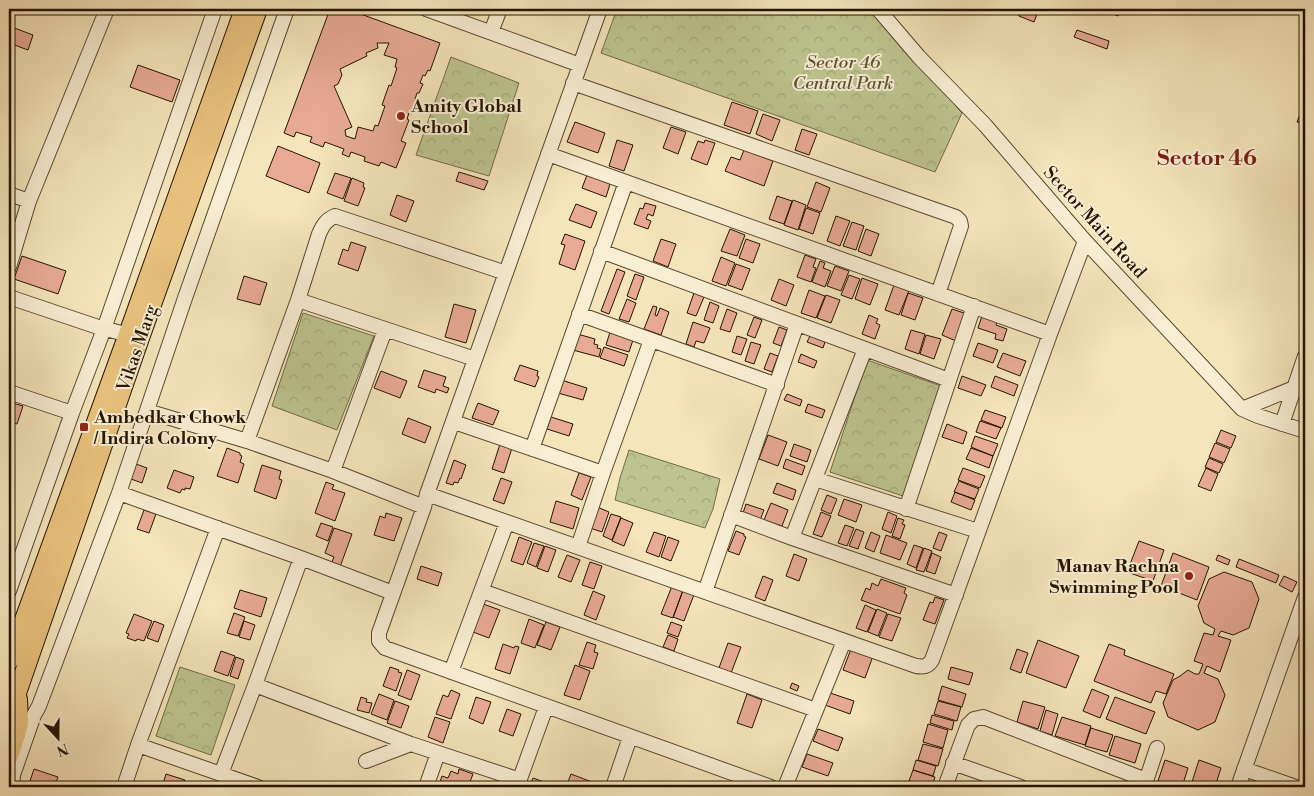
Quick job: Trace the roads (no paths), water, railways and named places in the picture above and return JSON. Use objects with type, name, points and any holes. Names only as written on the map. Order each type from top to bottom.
[{"type":"main road","name":"Vikas Marg","points":[[9,716],[244,9]]},
{"type":"main road","name":"Vikas Marg","points":[[9,661],[258,9]]},
{"type":"main road","points":[[9,756],[19,723],[18,691]]},
{"type":"street","points":[[9,267],[29,201],[107,9]]},
{"type":"street","points":[[9,591],[104,329],[215,9]]},
{"type":"street","points":[[12,787],[13,775],[34,715],[119,493],[185,298],[287,9]]},
{"type":"street","points":[[426,9],[580,65]]},
{"type":"street","points":[[491,32],[500,9]]},
{"type":"street","points":[[600,9],[379,633],[379,641],[385,648],[771,787]]},
{"type":"street","name":"Sector Main Road","points":[[878,9],[924,63],[985,125],[1085,241],[1242,410],[1305,431]]},
{"type":"street","points":[[573,84],[956,217],[960,221],[961,226],[938,294]]},
{"type":"street","points":[[548,154],[1050,334]]},
{"type":"street","points":[[532,449],[626,182]]},
{"type":"street","points":[[9,194],[29,201]]},
{"type":"street","points":[[247,441],[323,225],[329,219],[335,216],[506,273]]},
{"type":"street","points":[[148,411],[247,441],[332,471],[506,522],[922,667],[927,666],[932,660],[1085,241]]},
{"type":"street","points":[[601,251],[949,380]]},
{"type":"street","points":[[9,297],[104,329],[134,336]]},
{"type":"street","points":[[298,300],[475,359]]},
{"type":"street","points":[[906,509],[974,306]]},
{"type":"street","points":[[579,314],[777,384]]},
{"type":"street","points":[[705,592],[797,324]]},
{"type":"street","points":[[332,471],[385,330]]},
{"type":"street","points":[[578,547],[652,340]]},
{"type":"street","points":[[792,538],[865,349]]},
{"type":"street","points":[[1282,424],[1300,386],[1305,356]]},
{"type":"street","points":[[1242,410],[1300,386]]},
{"type":"street","points":[[9,392],[72,413]]},
{"type":"street","points":[[454,422],[603,473]]},
{"type":"street","points":[[814,479],[978,531]]},
{"type":"street","points":[[119,493],[302,558],[393,593]]},
{"type":"street","points":[[731,515],[956,595]]},
{"type":"street","points":[[451,672],[506,522]]},
{"type":"street","points":[[124,787],[218,528]]},
{"type":"street","points":[[221,774],[302,558]]},
{"type":"street","points":[[482,591],[816,710]]},
{"type":"street","points":[[1238,787],[1301,623],[1305,597]]},
{"type":"street","points":[[785,787],[844,641]]},
{"type":"street","points":[[255,684],[519,784],[546,706]]},
{"type":"street","points":[[944,787],[968,725],[974,719],[983,717],[1145,784],[1158,748]]},
{"type":"street","points":[[613,787],[630,737]]},
{"type":"street","points":[[366,761],[411,744]]},
{"type":"street","points":[[138,745],[258,787]]},
{"type":"street","points":[[426,787],[438,753]]},
{"type":"street","points":[[953,762],[1022,787]]},
{"type":"street","points":[[1244,769],[1296,787]]},
{"type":"place","name":"Amity Global School","points":[[401,116]]},
{"type":"place","name":"Ambedkar Chowk / Indira Colony","points":[[84,427]]},
{"type":"place","name":"Manav Rachna Swimming Pool","points":[[1189,576]]},
{"type":"district","name":"Sector 46","points":[[1207,157]]},
{"type":"park label","name":"Sector 46 Central Park","points":[[843,72]]}]
